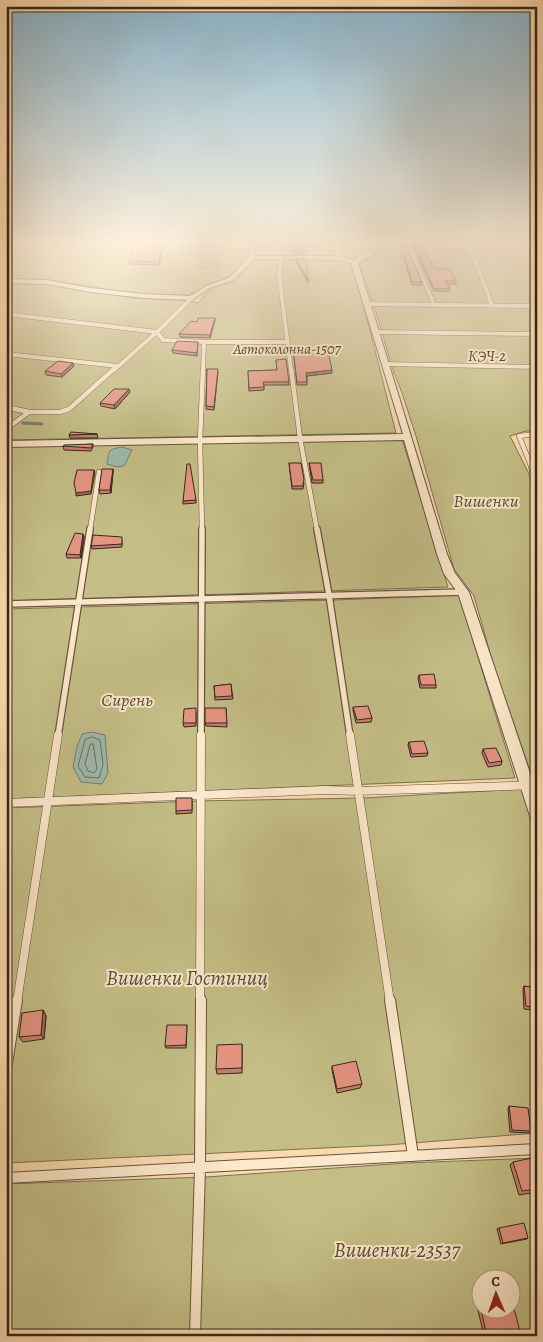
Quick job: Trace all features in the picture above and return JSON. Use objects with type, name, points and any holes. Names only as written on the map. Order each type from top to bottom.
[{"type":"street","points":[[367,307],[408,437],[442,554],[450,574],[463,592],[532,785],[537,816]]},
{"type":"street","points":[[6,444],[408,437]]},
{"type":"lane","points":[[6,407],[28,412],[60,412],[69,409],[183,307]]},
{"type":"lane","points":[[283,307],[300,438],[329,595],[413,1156]]},
{"type":"lane","points":[[6,314],[157,332],[163,340],[287,342]]},
{"type":"lane","points":[[374,332],[537,334]]},
{"type":"lane","points":[[195,1336],[200,1168],[202,502],[200,440],[204,342]]},
{"type":"lane","points":[[6,354],[118,366]]},
{"type":"lane","points":[[385,364],[537,368]]},
{"type":"lane","points":[[6,428],[28,412]]},
{"type":"lane","points":[[537,434],[519,436],[530,462],[537,489]]},
{"type":"lane","points":[[6,1070],[99,472]]},
{"type":"lane","points":[[6,604],[463,592]]},
{"type":"lane","points":[[6,803],[325,790],[358,791],[532,785]]},
{"type":"lane","points":[[6,1178],[537,1150]]},
{"type":"green space","name":"Автоколонна-1507","points":[[6,307],[364,307],[396,433],[6,440]]},
{"type":"green space","points":[[374,307],[537,307],[537,431],[526,431],[510,436],[529,474],[537,500],[537,791],[492,660],[474,596],[454,569],[416,436],[392,367]]},
{"type":"green space","points":[[402,439],[448,587],[6,601],[6,445]]},
{"type":"green space","name":"Сирень","points":[[459,595],[515,778],[6,799],[6,609]]},
{"type":"green space","name":"Вишенки Гостиниц","points":[[523,789],[537,831],[537,1133],[388,1145],[6,1163],[6,808],[196,801],[363,798]]},
{"type":"green space","name":"Вишенки-23537","points":[[537,1158],[537,1336],[6,1336],[6,1184],[206,1177],[406,1163]]},
{"type":"water","points":[[122,447],[132,450],[124,466],[117,467],[107,464],[110,451]]},
{"type":"water","points":[[92,732],[105,735],[108,773],[102,784],[81,782],[73,767],[82,734]]},
{"type":"building","points":[[198,318],[215,318],[210,335],[179,334],[191,321],[197,322]]},
{"type":"building","points":[[177,341],[198,342],[197,353],[172,350]]},
{"type":"building","points":[[293,349],[328,351],[332,370],[306,373],[307,382],[297,382]]},
{"type":"building","points":[[286,359],[289,382],[263,382],[264,387],[249,388],[248,371],[277,370],[276,360]]},
{"type":"building","points":[[58,361],[73,363],[61,374],[45,371]]},
{"type":"building","points":[[207,369],[218,369],[214,407],[206,406]]},
{"type":"building","points":[[114,389],[129,389],[114,405],[100,403]]},
{"type":"building","points":[[71,432],[97,434],[69,435]]},
{"type":"building","points":[[93,444],[91,448],[63,446],[64,445]]},
{"type":"building","points":[[289,463],[301,463],[304,479],[303,486],[292,486]]},
{"type":"building","points":[[309,463],[321,463],[323,480],[313,480]]},
{"type":"building","points":[[187,464],[190,464],[196,500],[183,501]]},
{"type":"building","points":[[102,469],[113,469],[110,490],[99,490]]},
{"type":"building","points":[[77,470],[94,470],[91,491],[76,493],[74,483]]},
{"type":"building","points":[[75,533],[83,534],[80,555],[66,554]]},
{"type":"building","points":[[93,535],[122,537],[122,544],[91,546]]},
{"type":"building","points":[[434,674],[436,685],[421,685],[419,675]]},
{"type":"building","points":[[231,684],[232,696],[215,697],[214,686]]},
{"type":"building","points":[[368,706],[372,718],[357,720],[353,707]]},
{"type":"building","points":[[196,708],[196,723],[183,723],[184,709]]},
{"type":"building","points":[[205,708],[226,708],[227,723],[205,723]]},
{"type":"building","points":[[424,741],[428,753],[412,754],[409,742]]},
{"type":"building","points":[[496,748],[502,761],[489,763],[483,749]]},
{"type":"building","points":[[176,798],[192,798],[192,810],[176,811]]},
{"type":"building","points":[[524,986],[537,988],[537,1008],[526,1006]]},
{"type":"building","points":[[43,1010],[41,1035],[19,1037],[22,1013]]},
{"type":"building","points":[[167,1025],[187,1025],[186,1045],[165,1046]]},
{"type":"building","points":[[242,1044],[242,1068],[216,1069],[217,1045]]},
{"type":"building","points":[[356,1061],[362,1084],[337,1089],[332,1066]]},
{"type":"building","points":[[509,1106],[528,1108],[531,1131],[512,1130]]},
{"type":"building","points":[[532,1158],[537,1171],[537,1189],[522,1191],[513,1162]]},
{"type":"building","points":[[524,1223],[528,1238],[503,1243],[499,1228]]},
{"type":"building","points":[[483,1320],[517,1320],[521,1336],[487,1336]]},
{"type":"waterway","points":[[23,423],[42,424]]},
{"type":"park label","name":"КЭЧ-2","points":[[487,356]]},
{"type":"park label","name":"Вишенки","points":[[486,501]]}]
